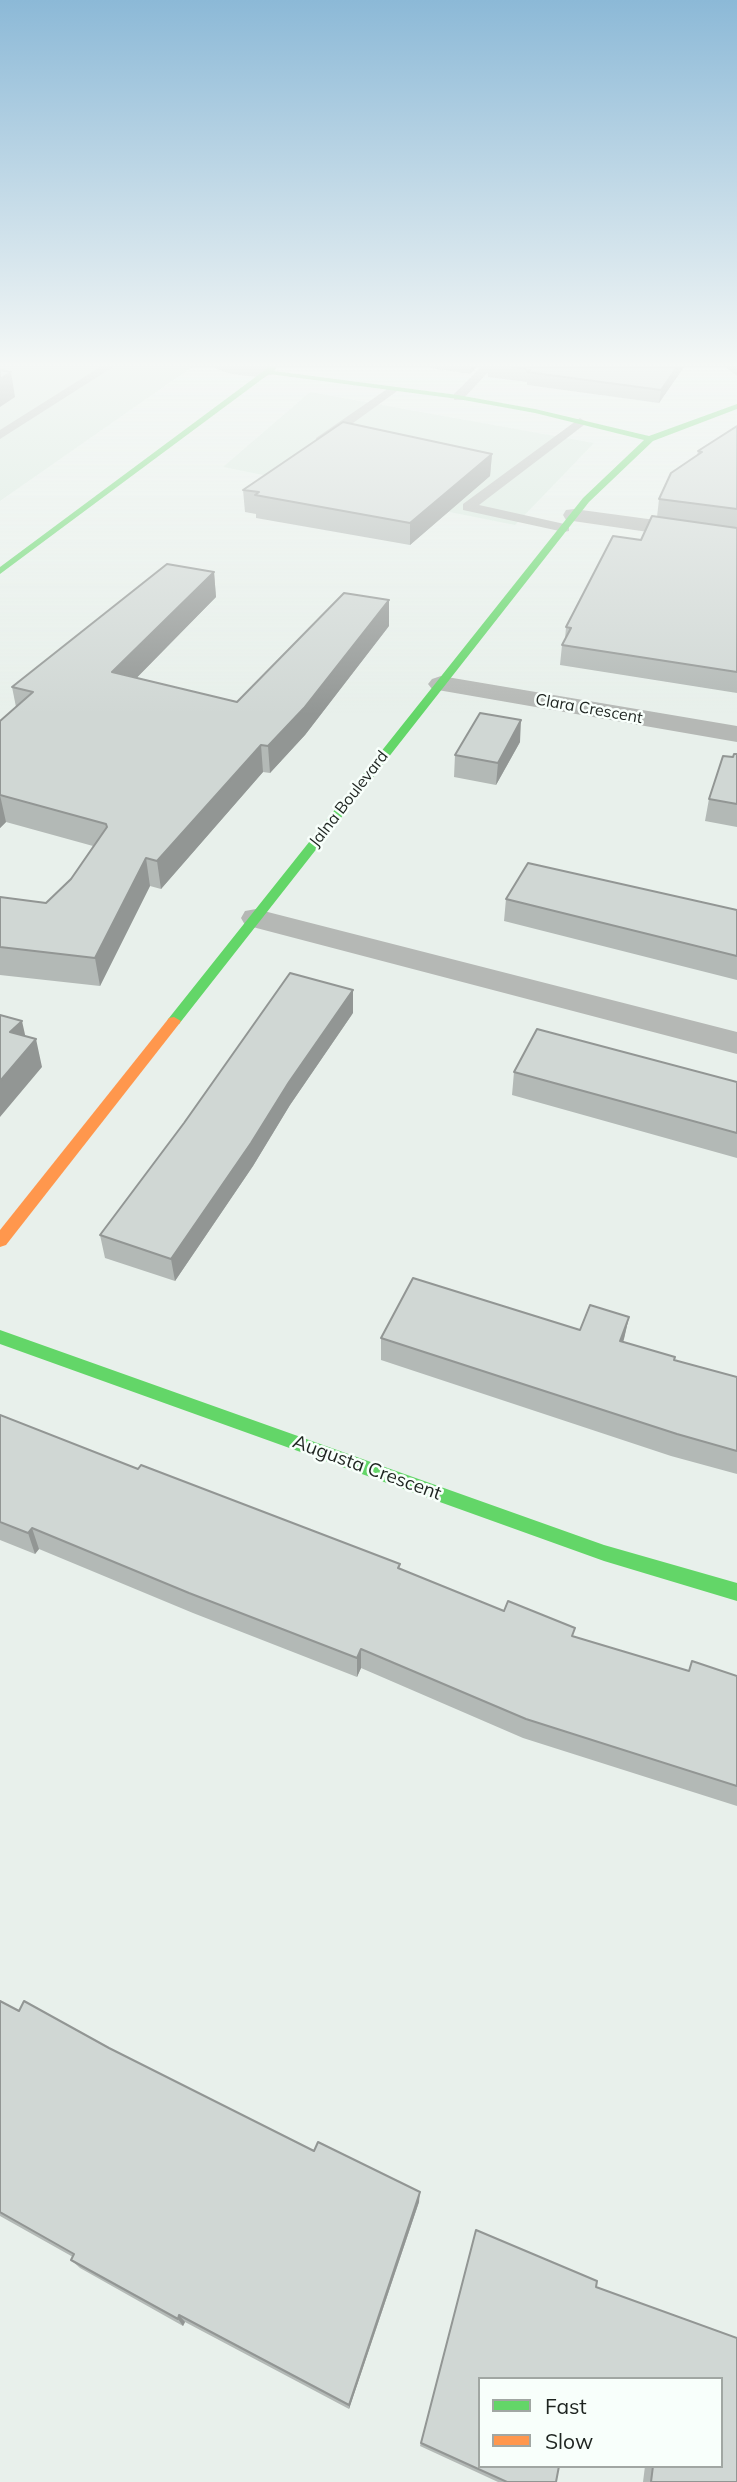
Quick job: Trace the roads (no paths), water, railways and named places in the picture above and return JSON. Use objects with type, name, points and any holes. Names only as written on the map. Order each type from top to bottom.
[{"type":"street","points":[[3,566],[116,483]]},
{"type":"street","name":"Jalna Boulevard","points":[[0,1241],[569,522],[607,483]]},
{"type":"street","points":[[569,522],[737,538]]},
{"type":"street","name":"Clara Crescent","points":[[441,684],[737,734]]},
{"type":"street","points":[[256,918],[737,1043]]},
{"type":"street","name":"Augusta Crescent","points":[[0,1337],[604,1553],[737,1591]]},
{"type":"lane","points":[[500,483],[468,507],[569,522]]}]
